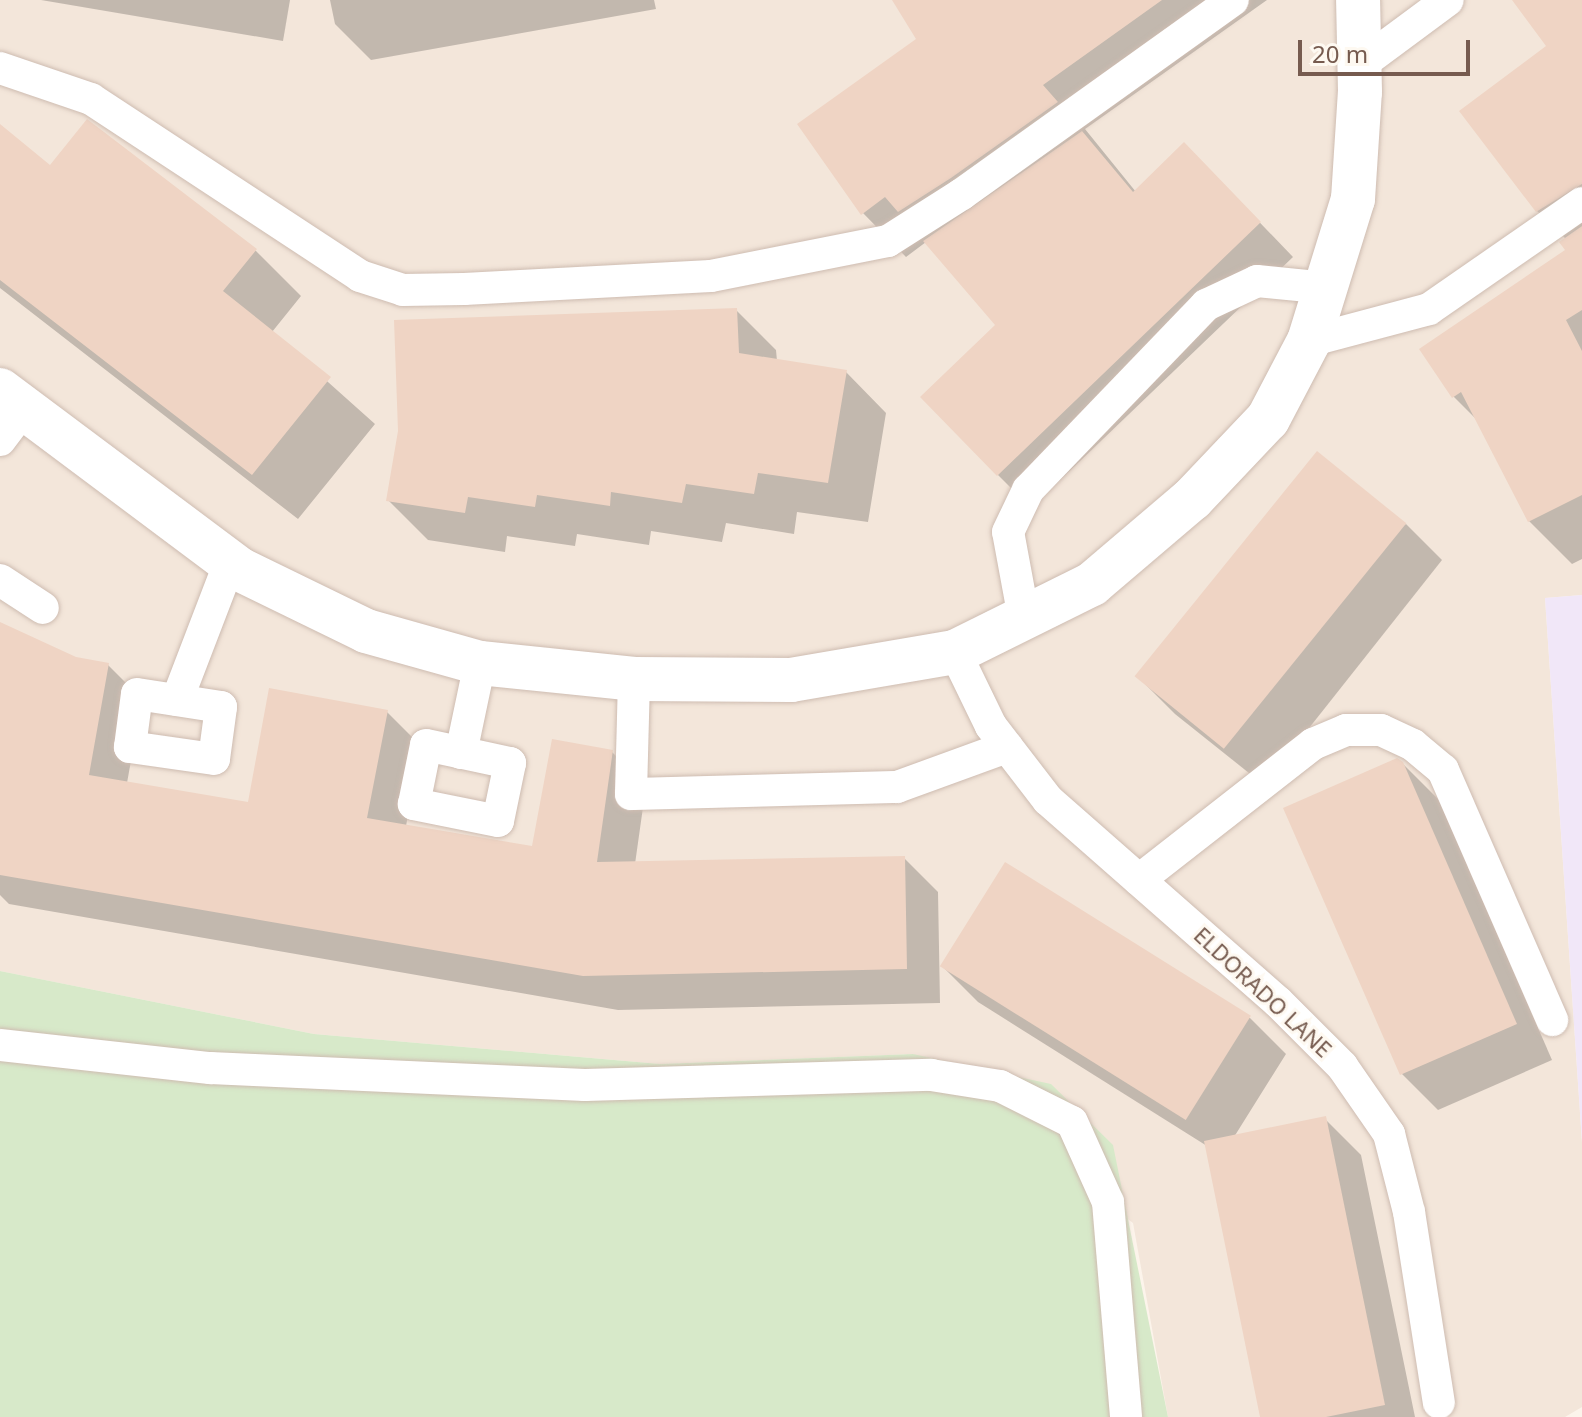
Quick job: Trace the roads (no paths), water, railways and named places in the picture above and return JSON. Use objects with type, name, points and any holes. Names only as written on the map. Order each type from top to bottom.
[{"type":"street","points":[[8,413],[230,562],[366,631],[480,663],[634,679],[791,680],[955,652],[1092,584],[1192,499],[1268,419],[1309,341],[1353,199],[1360,65],[1358,0]]},
{"type":"lane","points":[[0,68],[91,99],[360,276],[403,290],[479,289],[711,276],[888,241],[962,194],[1233,0]]},
{"type":"lane","points":[[1360,65],[1448,0]]},
{"type":"lane","points":[[1309,341],[1429,309],[1582,203]]},
{"type":"lane","points":[[1024,618],[1008,532],[1028,490],[1206,305],[1257,281],[1327,288]]},
{"type":"lane","points":[[177,700],[230,562]]},
{"type":"lane","points":[[0,580],[43,608]]},
{"type":"lane","name":"ELDORADO LANE","points":[[955,652],[1007,747],[1048,800],[1342,1066],[1389,1134],[1409,1212],[1439,1403]]},
{"type":"lane","points":[[461,753],[480,663]]},
{"type":"lane","points":[[634,679],[631,794],[897,787],[1007,747]]},
{"type":"lane","points":[[1139,880],[1313,744],[1346,730],[1381,730],[1413,745],[1443,770],[1552,1020]]},
{"type":"lane","points":[[0,1045],[210,1068],[464,1081],[585,1085],[931,1075],[1000,1086],[1072,1122],[1108,1202],[1126,1417]]}]
